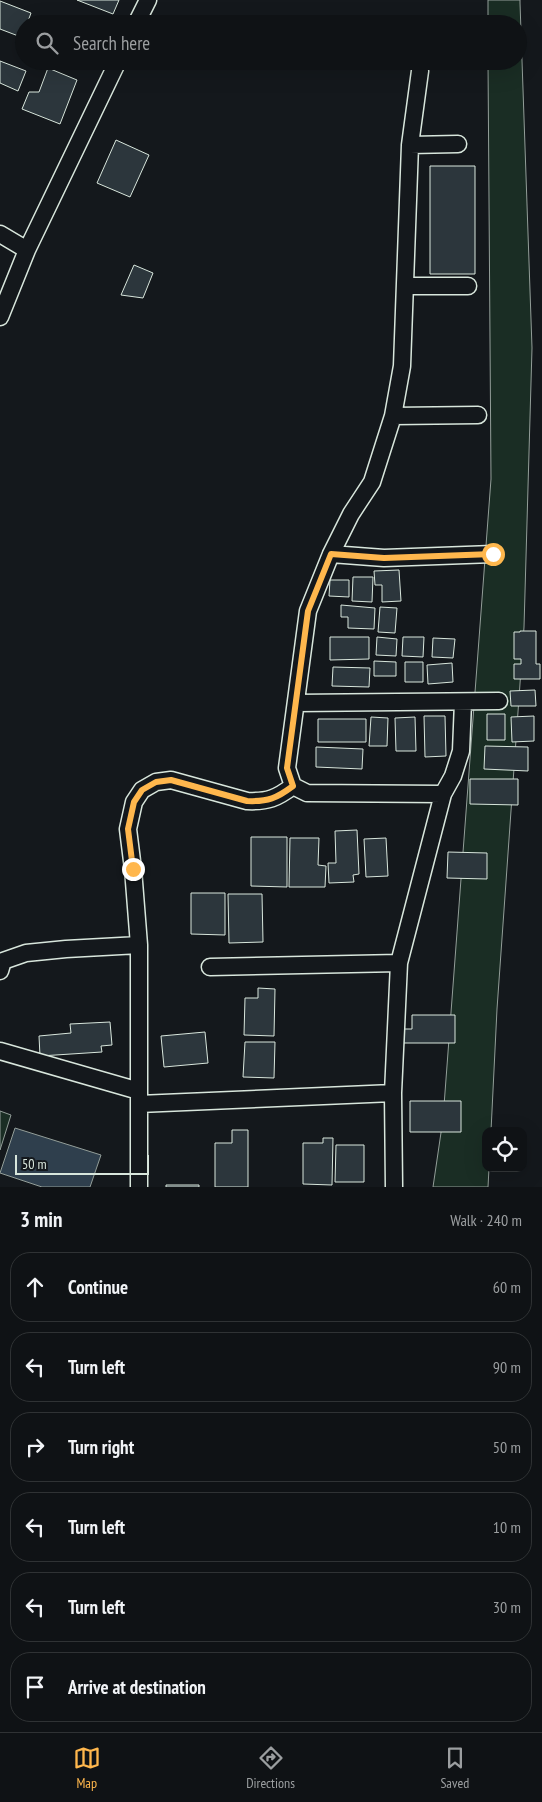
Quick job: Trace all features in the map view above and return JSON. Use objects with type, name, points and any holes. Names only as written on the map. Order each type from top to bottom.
[{"type":"street","points":[[140,15],[148,0]]},
{"type":"street","points":[[0,318],[27,250],[114,70]]},
{"type":"street","points":[[420,71],[410,146],[402,366],[393,416],[372,482],[351,514],[331,554],[308,611],[287,768],[293,786],[307,793],[443,794]]},
{"type":"street","points":[[410,146],[458,144]]},
{"type":"street","points":[[0,234],[27,250]]},
{"type":"street","points":[[406,286],[468,286]]},
{"type":"street","points":[[393,416],[478,415]]},
{"type":"street","points":[[331,554],[384,558],[493,554]]},
{"type":"street","points":[[296,703],[499,701]]},
{"type":"street","points":[[394,1187],[393,1093],[399,963],[443,794],[453,776],[461,751],[463,702]]},
{"type":"street","points":[[139,1187],[139,945],[128,829],[134,802],[142,790],[156,782],[171,780],[247,801],[260,802],[278,797],[293,786]]},
{"type":"street","points":[[0,971],[3,961],[26,953],[139,945]]},
{"type":"street","points":[[210,967],[399,963]]},
{"type":"street","points":[[0,1051],[139,1097],[393,1093]]},
{"type":"green space","points":[[488,0],[520,0],[521,15],[488,15]]},
{"type":"green space","points":[[488,70],[522,70],[532,348],[524,627],[497,1009],[491,1127],[482,1127],[482,1172],[489,1172],[488,1187],[433,1187],[443,1119],[491,479]]},
{"type":"green space","points":[[0,1111],[11,1115],[0,1150]]},
{"type":"water","points":[[15,1128],[101,1155],[90,1187],[42,1187],[0,1173]]},
{"type":"building","points":[[77,0],[119,0],[113,14]]},
{"type":"building","points":[[0,1],[31,13],[30,15],[15,15],[15,35],[0,29]]},
{"type":"building","points":[[0,61],[15,67],[15,70],[26,71],[18,91],[0,83]]},
{"type":"building","points":[[47,70],[53,70],[77,80],[60,124],[22,109],[29,92],[39,92]]},
{"type":"building","points":[[116,140],[149,155],[130,197],[97,183]]},
{"type":"building","points":[[430,166],[475,166],[475,274],[430,274]]},
{"type":"building","points":[[134,265],[153,273],[143,298],[121,295]]},
{"type":"building","points":[[399,570],[401,601],[382,602],[382,585],[375,585],[374,571]]},
{"type":"building","points":[[353,577],[373,577],[372,602],[352,601]]},
{"type":"building","points":[[330,580],[349,580],[349,597],[329,596]]},
{"type":"building","points":[[341,605],[375,608],[374,629],[348,628],[348,617],[341,617]]},
{"type":"building","points":[[380,607],[397,608],[395,633],[378,632]]},
{"type":"building","points":[[536,631],[536,664],[540,664],[540,679],[514,679],[514,664],[521,664],[521,659],[514,659],[514,632]]},
{"type":"building","points":[[330,637],[369,637],[369,659],[330,660]]},
{"type":"building","points":[[377,637],[397,639],[396,656],[376,655]]},
{"type":"building","points":[[403,637],[424,637],[423,657],[402,656]]},
{"type":"building","points":[[433,638],[455,639],[453,658],[432,657]]},
{"type":"building","points":[[374,661],[396,662],[396,676],[374,676]]},
{"type":"building","points":[[405,662],[423,662],[423,682],[405,682]]},
{"type":"building","points":[[452,663],[453,682],[428,684],[427,665]]},
{"type":"building","points":[[333,667],[370,668],[369,687],[332,686]]},
{"type":"building","points":[[535,690],[536,706],[511,706],[510,691]]},
{"type":"building","points":[[487,714],[505,714],[505,740],[487,740]]},
{"type":"building","points":[[424,716],[445,716],[446,756],[425,757]]},
{"type":"building","points":[[534,716],[534,741],[512,742],[511,717]]},
{"type":"building","points":[[371,717],[388,718],[387,746],[369,746]]},
{"type":"building","points":[[415,717],[416,751],[396,751],[395,718]]},
{"type":"building","points":[[318,719],[366,719],[366,742],[318,742]]},
{"type":"building","points":[[485,746],[528,747],[528,771],[484,769]]},
{"type":"building","points":[[316,747],[363,749],[362,769],[316,767]]},
{"type":"building","points":[[470,779],[518,779],[518,805],[470,804]]},
{"type":"building","points":[[357,830],[359,874],[353,875],[354,882],[329,883],[328,863],[336,863],[335,831]]},
{"type":"building","points":[[251,837],[287,837],[287,887],[251,886]]},
{"type":"building","points":[[290,838],[319,838],[318,865],[326,866],[325,887],[289,887]]},
{"type":"building","points":[[386,838],[388,876],[366,877],[364,839]]},
{"type":"building","points":[[448,852],[487,853],[487,879],[447,878]]},
{"type":"building","points":[[191,893],[225,893],[225,935],[191,934]]},
{"type":"building","points":[[228,894],[262,894],[263,942],[229,943]]},
{"type":"building","points":[[258,988],[275,989],[274,1036],[244,1035],[245,998],[258,998]]},
{"type":"building","points":[[412,1015],[455,1015],[455,1043],[403,1043],[403,1029],[412,1029]]},
{"type":"building","points":[[110,1022],[112,1045],[101,1046],[102,1052],[40,1056],[39,1036],[71,1033],[70,1024]]},
{"type":"building","points":[[205,1032],[208,1063],[164,1067],[161,1036]]},
{"type":"building","points":[[245,1042],[275,1042],[274,1078],[243,1077]]},
{"type":"building","points":[[410,1101],[461,1101],[461,1132],[410,1132]]},
{"type":"building","points":[[232,1130],[248,1130],[248,1187],[215,1187],[215,1143],[232,1143]]},
{"type":"building","points":[[323,1138],[333,1138],[332,1185],[303,1184],[303,1143],[323,1143]]},
{"type":"building","points":[[336,1145],[364,1145],[364,1182],[335,1182]]},
{"type":"building","points":[[166,1185],[199,1185],[199,1187],[166,1187]]},
{"type":"route","points":[[133,869],[128,829],[134,802],[142,790],[156,782],[171,780],[247,801],[260,802],[278,797],[293,786],[287,768],[308,611],[331,554],[384,558],[493,554]]}]
